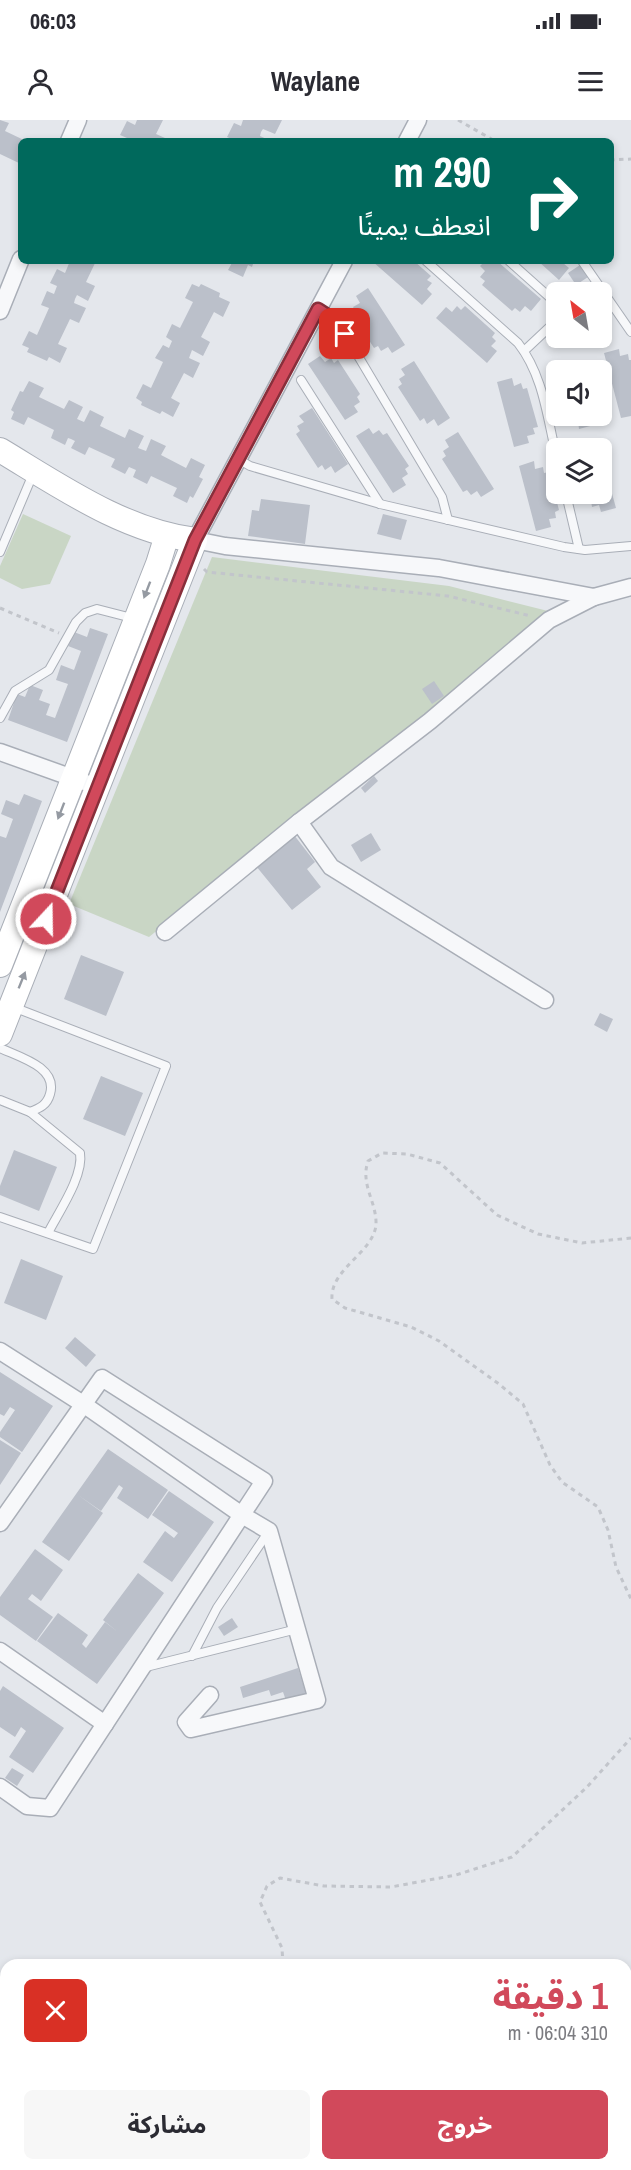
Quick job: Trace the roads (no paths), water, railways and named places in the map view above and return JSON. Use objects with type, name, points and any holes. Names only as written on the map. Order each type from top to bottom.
[{"type":"street","points":[[70,138],[78,120]]},
{"type":"street","points":[[409,138],[418,120]]},
{"type":"street","points":[[0,310],[19,264]]},
{"type":"street","points":[[0,1034],[193,545],[342,264]]},
{"type":"street","points":[[0,450],[122,519],[193,545],[225,546],[440,568],[594,597]]},
{"type":"street","points":[[0,965],[136,619],[166,535]]},
{"type":"street","points":[[165,932],[299,822],[430,721],[549,620],[594,597],[631,587]]},
{"type":"street","points":[[1,755],[74,777],[98,787]]},
{"type":"street","points":[[299,822],[331,867],[545,1000]]},
{"type":"street","points":[[0,1351],[83,1404],[242,1515],[269,1531],[317,1700],[191,1729],[186,1722],[210,1695]]},
{"type":"street","points":[[0,1523],[102,1378],[264,1482],[50,1808],[27,1806],[0,1787]]},
{"type":"street","points":[[0,1651],[105,1724]]},
{"type":"lane","points":[[429,264],[518,343],[524,351],[537,374],[552,438]]},
{"type":"lane","points":[[512,264],[546,294]]},
{"type":"lane","points":[[584,264],[631,332]]},
{"type":"lane","points":[[318,309],[335,320],[345,334],[442,497],[448,520]]},
{"type":"lane","points":[[524,351],[546,330]]},
{"type":"lane","points":[[301,380],[380,504]]},
{"type":"lane","points":[[238,459],[250,466],[380,504],[448,520],[579,549],[631,546]]},
{"type":"lane","points":[[0,552],[34,470]]},
{"type":"lane","points":[[568,504],[579,549]]},
{"type":"lane","points":[[0,718],[15,691],[49,670],[80,617],[91,610],[104,610],[136,619]]},
{"type":"lane","points":[[0,1217],[93,1249],[166,1066],[11,1007]]},
{"type":"lane","points":[[0,1048],[37,1065],[48,1073],[52,1085],[49,1097],[43,1106],[30,1112]]},
{"type":"lane","points":[[0,1100],[30,1112],[80,1154],[81,1162],[75,1180],[48,1233]]},
{"type":"lane","points":[[192,1656],[217,1608],[269,1531]]},
{"type":"lane","points":[[142,1668],[297,1629]]}]
